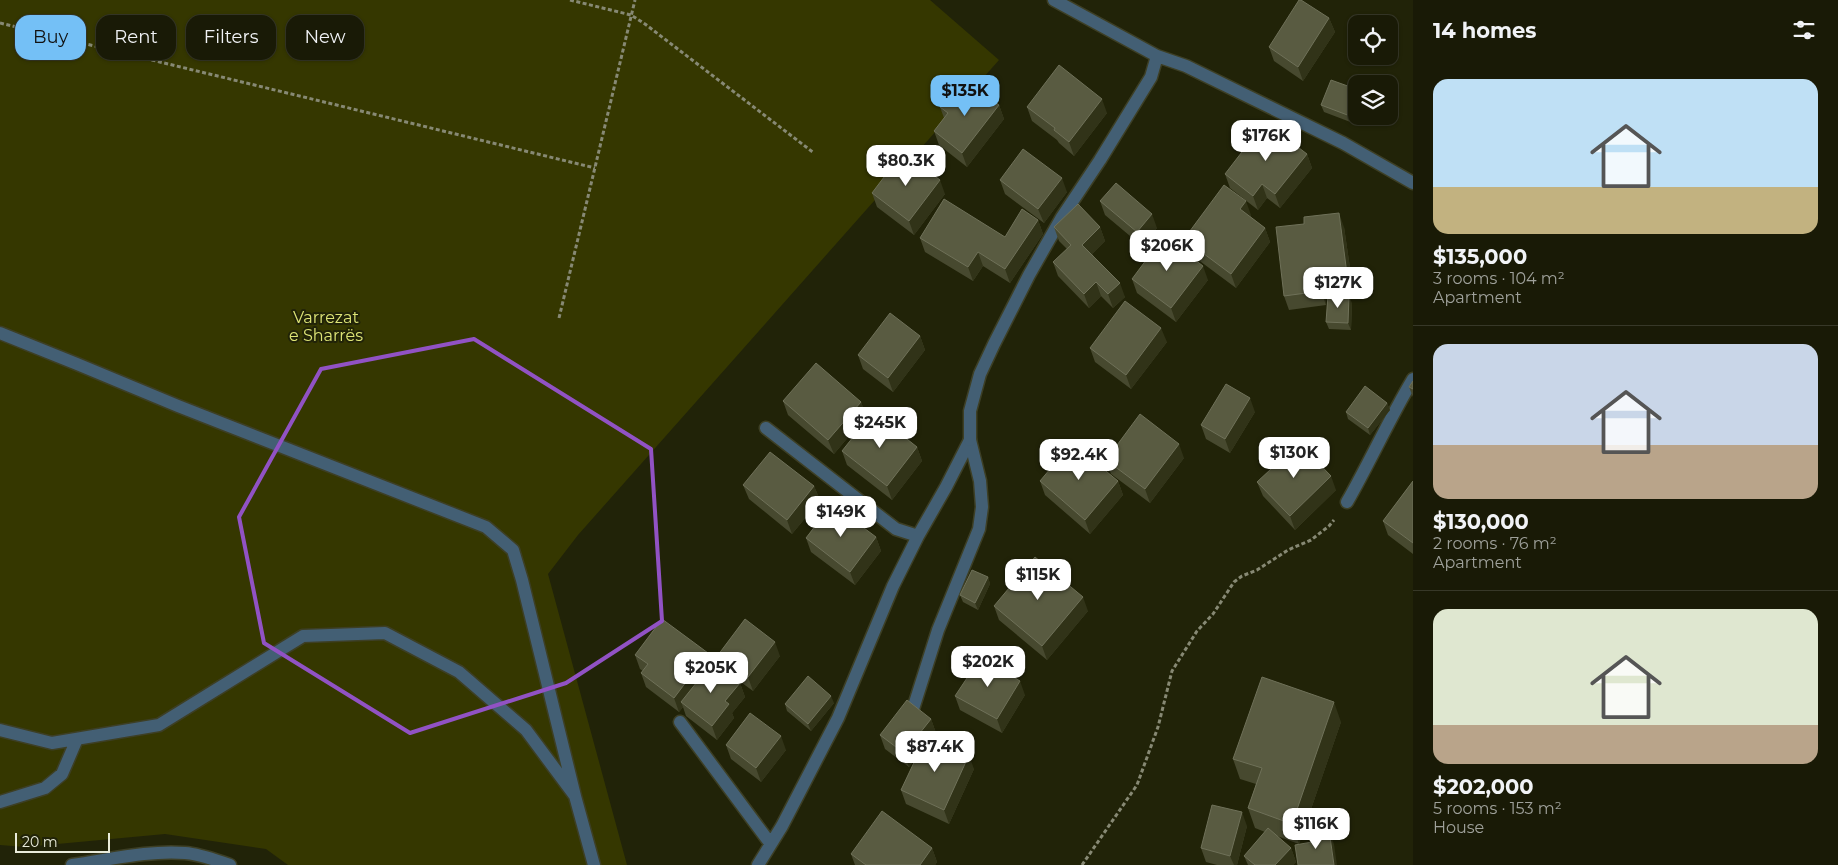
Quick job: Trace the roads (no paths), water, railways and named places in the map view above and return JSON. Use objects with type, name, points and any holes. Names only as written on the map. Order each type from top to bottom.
[{"type":"street","points":[[1054,0],[1157,56],[1186,66],[1343,143],[1413,183]]},
{"type":"street","points":[[913,709],[938,630],[979,529],[982,508],[980,482],[970,440],[970,411],[980,374],[1029,275],[1062,217],[1151,78],[1157,56]]},
{"type":"street","points":[[0,334],[486,527],[513,550],[594,865]]},
{"type":"street","points":[[1347,502],[1413,379]]},
{"type":"street","points":[[766,428],[896,528],[918,536]]},
{"type":"street","points":[[758,865],[782,826],[838,718],[893,586],[970,440]]},
{"type":"street","points":[[0,730],[52,743],[158,725],[303,636],[385,632],[459,672],[526,730],[575,796]]},
{"type":"street","points":[[680,722],[770,843]]},
{"type":"street","points":[[0,802],[45,788],[62,774],[77,739]]},
{"type":"street","points":[[72,865],[165,853],[186,853],[205,856],[230,865]]},
{"type":"park label","name":"Varrezat e Sharrës","points":[[326,326]]}]
